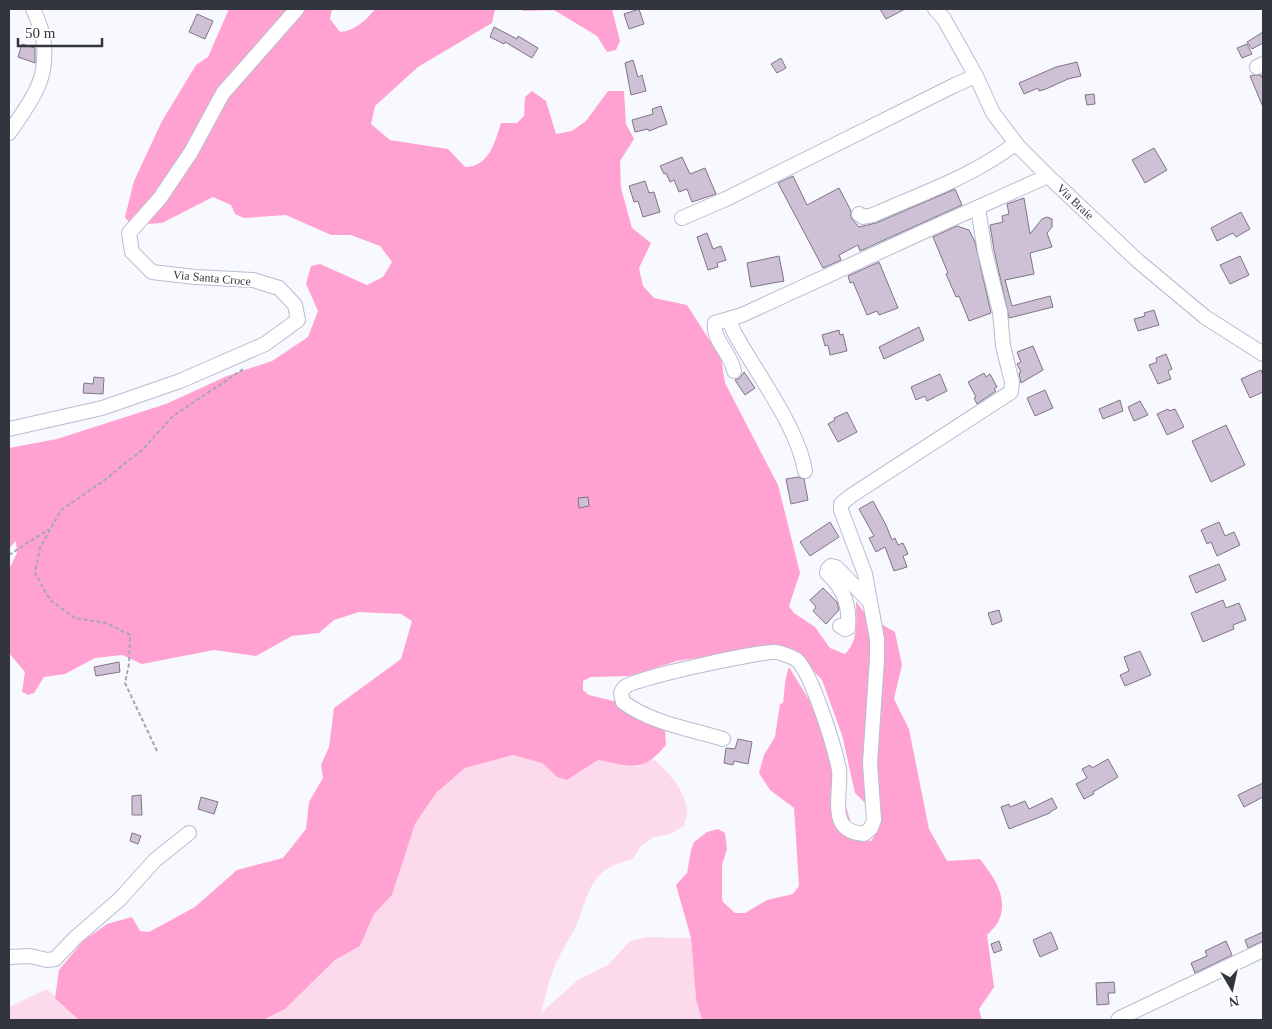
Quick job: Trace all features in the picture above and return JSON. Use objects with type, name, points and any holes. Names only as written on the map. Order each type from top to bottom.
[{"type":"street","points":[[9,133],[35,95],[42,81],[45,62],[43,37],[33,9]]},
{"type":"street","name":"Via Santa Croce","points":[[9,429],[102,408],[180,381],[265,344],[298,320],[295,305],[279,288],[253,280],[195,278],[152,272],[132,252],[129,233],[160,198],[191,152],[223,93],[297,9]]},
{"type":"street","name":"Via Braie","points":[[935,9],[944,19],[976,76],[993,113],[1016,143],[1138,261],[1205,318],[1263,354]]},
{"type":"street","points":[[682,218],[726,199],[976,76]]},
{"type":"street","points":[[859,214],[864,217],[873,215],[950,181],[1003,153],[1016,143]]},
{"type":"street","points":[[734,371],[733,363],[719,339],[715,327],[716,323],[729,320],[1048,176]]},
{"type":"street","points":[[723,739],[674,726],[632,709],[623,702],[621,693],[625,686],[644,679],[750,655],[776,652],[797,660],[806,675],[824,718],[835,752],[839,772],[839,812],[843,825],[854,832],[864,834],[871,828],[874,820],[870,763],[877,646],[865,574],[841,510],[841,504],[1011,392],[1012,382],[1003,346],[1000,312],[985,252],[978,208]]},
{"type":"street","points":[[729,320],[800,448],[805,471]]},
{"type":"street","points":[[840,626],[844,629],[848,628],[848,606],[839,586],[827,573],[828,569],[832,566],[842,572],[871,603]]},
{"type":"street","points":[[9,957],[30,956],[47,960],[55,958],[80,933],[120,899],[155,860],[189,834]]},
{"type":"street","points":[[1118,1020],[1263,950]]},
{"type":"path","points":[[157,751],[125,683],[130,635],[106,623],[75,618],[50,600],[35,573],[40,548],[61,510],[102,482],[142,450],[173,416],[252,363]]},
{"type":"path","points":[[9,555],[51,527]]},
{"type":"shaded area","points":[[229,9],[332,9],[330,19],[340,32],[350,30],[360,24],[375,9],[495,9],[492,23],[418,67],[375,106],[371,124],[390,140],[448,149],[465,167],[480,163],[490,152],[501,123],[517,123],[524,116],[525,97],[532,91],[546,101],[556,134],[572,131],[586,121],[608,91],[624,91],[626,124],[634,139],[620,161],[621,188],[632,228],[651,243],[639,268],[643,286],[654,298],[687,305],[721,358],[725,383],[778,485],[800,573],[789,606],[794,613],[815,627],[830,648],[845,654],[855,637],[856,601],[866,615],[895,632],[902,665],[894,699],[909,729],[929,829],[947,861],[980,859],[998,887],[1001,895],[1002,911],[998,922],[987,935],[994,987],[979,1009],[982,1020],[702,1020],[696,999],[691,938],[676,885],[687,873],[694,842],[707,832],[718,829],[725,833],[727,849],[722,865],[722,898],[723,902],[735,913],[745,913],[767,900],[793,894],[799,886],[794,808],[770,790],[759,773],[764,755],[775,737],[780,704],[783,703],[785,681],[789,667],[819,716],[855,837],[871,841],[876,833],[876,814],[855,793],[842,735],[822,680],[794,651],[755,649],[677,661],[630,676],[591,677],[583,681],[583,690],[589,695],[630,705],[665,731],[666,745],[658,754],[643,764],[628,766],[598,760],[567,780],[557,777],[542,763],[513,755],[465,768],[436,793],[415,824],[392,895],[374,914],[360,946],[335,960],[285,1009],[263,1020],[79,1020],[55,998],[59,970],[83,941],[107,924],[132,917],[140,931],[149,932],[195,907],[237,870],[283,858],[306,829],[309,802],[323,778],[321,765],[329,747],[334,708],[401,659],[412,621],[401,614],[359,612],[334,620],[319,633],[292,636],[256,656],[214,650],[142,664],[122,655],[95,658],[65,674],[44,677],[34,693],[28,695],[22,692],[25,672],[9,653],[9,569],[17,553],[16,541],[9,548],[9,448],[57,439],[166,404],[227,376],[272,361],[308,337],[318,311],[306,284],[311,266],[320,264],[367,285],[383,277],[392,262],[380,246],[351,235],[331,235],[286,215],[244,218],[235,214],[231,205],[213,197],[162,223],[131,225],[125,217],[134,181],[162,121],[196,65],[208,57]]},
{"type":"shaded area","points":[[519,9],[612,9],[620,41],[616,50],[607,52],[597,36],[554,10],[524,11]]},
{"type":"shaded area","points":[[513,755],[542,763],[557,777],[567,780],[598,760],[637,767],[654,759],[670,776],[683,795],[687,810],[684,826],[670,834],[654,837],[641,846],[633,859],[607,869],[598,877],[587,897],[576,926],[553,970],[541,1013],[578,980],[608,965],[630,941],[646,937],[691,938],[696,999],[702,1020],[263,1020],[285,1009],[335,960],[360,946],[374,914],[392,895],[415,824],[436,793],[465,768]]},
{"type":"shaded area","points":[[47,989],[79,1020],[9,1020],[9,1007]]},
{"type":"building","points":[[639,9],[644,24],[629,29],[624,14]]},
{"type":"building","points":[[880,9],[905,9],[886,19]]},
{"type":"building","points":[[197,14],[213,21],[205,39],[189,32]]},
{"type":"building","points":[[494,27],[517,39],[518,36],[538,48],[532,58],[505,42],[504,44],[490,37]]},
{"type":"building","points":[[1263,32],[1263,43],[1252,49],[1247,42]]},
{"type":"building","points":[[22,44],[35,48],[35,63],[18,57]]},
{"type":"building","points":[[1247,44],[1252,54],[1242,58],[1237,48]]},
{"type":"building","points":[[781,58],[786,68],[777,73],[771,64]]},
{"type":"building","points":[[633,60],[638,77],[642,75],[646,91],[631,95],[625,63]]},
{"type":"building","points":[[1077,62],[1081,76],[1068,79],[1046,89],[1039,91],[1038,88],[1024,94],[1019,83],[1056,67]]},
{"type":"building","points":[[1261,75],[1263,80],[1263,107],[1250,76]]},
{"type":"building","points":[[1094,94],[1095,104],[1087,105],[1085,95]]},
{"type":"building","points":[[661,106],[667,124],[649,131],[648,129],[635,132],[632,120],[653,114],[652,109]]},
{"type":"building","points":[[1154,148],[1167,170],[1145,183],[1132,160]]},
{"type":"building","points":[[682,157],[690,174],[705,168],[716,194],[692,202],[687,189],[679,192],[674,180],[670,182],[660,166]]},
{"type":"building","points":[[793,176],[807,205],[839,188],[851,211],[851,218],[859,227],[876,223],[955,189],[962,205],[860,251],[858,245],[839,255],[841,260],[823,268],[778,183]]},
{"type":"building","points":[[645,181],[649,193],[654,192],[660,212],[643,217],[638,201],[634,202],[629,186]]},
{"type":"building","points":[[1024,198],[1030,234],[1042,219],[1047,217],[1052,219],[1052,227],[1047,233],[1052,247],[1030,253],[1034,274],[1005,280],[1012,306],[1050,296],[1053,307],[1009,318],[990,225],[1003,222],[1002,216],[1009,214],[1007,204]]},
{"type":"building","points":[[1241,212],[1250,229],[1236,237],[1233,233],[1217,241],[1211,228]]},
{"type":"building","points":[[957,226],[969,230],[975,242],[991,313],[969,321],[959,296],[956,297],[946,274],[948,273],[933,237]]},
{"type":"building","points":[[707,233],[713,249],[721,246],[726,260],[717,263],[718,267],[708,270],[697,237]]},
{"type":"building","points":[[779,256],[784,281],[751,287],[747,263]]},
{"type":"building","points":[[1240,256],[1249,275],[1230,284],[1220,265]]},
{"type":"building","points":[[879,262],[898,308],[879,315],[877,311],[867,315],[853,282],[850,283],[848,276]]},
{"type":"building","points":[[1154,310],[1159,325],[1138,331],[1134,319],[1145,316],[1144,313]]},
{"type":"building","points":[[919,327],[924,340],[884,359],[879,347]]},
{"type":"building","points":[[839,330],[840,335],[843,334],[847,351],[830,355],[828,345],[825,346],[822,335]]},
{"type":"building","points":[[1033,346],[1043,370],[1021,383],[1019,373],[1021,372],[1017,364],[1021,362],[1017,352]]},
{"type":"building","points":[[1166,354],[1172,369],[1168,371],[1171,379],[1158,384],[1149,365],[1157,362],[1156,358]]},
{"type":"building","points":[[1261,370],[1263,392],[1250,398],[1241,379]]},
{"type":"building","points":[[744,372],[755,388],[745,395],[735,380],[740,378]]},
{"type":"building","points":[[984,373],[986,377],[990,374],[997,387],[994,389],[996,391],[977,404],[974,398],[976,397],[968,382]]},
{"type":"building","points":[[940,374],[947,391],[927,401],[925,396],[916,400],[911,387]]},
{"type":"building","points":[[94,377],[104,378],[103,394],[83,393],[84,383],[93,384]]},
{"type":"building","points":[[1045,390],[1053,408],[1035,416],[1027,398]]},
{"type":"building","points":[[1120,400],[1123,411],[1103,419],[1099,409]]},
{"type":"building","points":[[1140,401],[1148,415],[1134,421],[1128,407]]},
{"type":"building","points":[[1168,409],[1169,411],[1175,409],[1184,427],[1167,435],[1157,414]]},
{"type":"building","points":[[847,412],[857,432],[838,442],[828,424],[835,420],[834,418]]},
{"type":"building","points":[[1226,425],[1245,465],[1211,482],[1192,441]]},
{"type":"building","points":[[798,477],[804,479],[808,500],[791,504],[786,479]]},
{"type":"building","points":[[588,497],[589,506],[579,508],[578,498]]},
{"type":"building","points":[[873,501],[892,540],[895,538],[898,545],[903,543],[908,554],[903,556],[907,567],[894,571],[885,547],[876,552],[869,538],[874,536],[859,509]]},
{"type":"building","points":[[830,522],[839,537],[810,556],[800,542]]},
{"type":"building","points":[[1219,522],[1225,536],[1234,532],[1240,545],[1217,556],[1211,542],[1207,544],[1201,530]]},
{"type":"building","points":[[1219,564],[1226,580],[1196,593],[1189,576]]},
{"type":"building","points":[[823,588],[837,602],[839,610],[826,624],[813,611],[816,607],[810,600]]},
{"type":"building","points":[[1223,600],[1226,608],[1239,603],[1246,620],[1233,625],[1234,629],[1203,642],[1191,613]]},
{"type":"building","points":[[999,610],[1002,621],[992,625],[988,613]]},
{"type":"building","points":[[1140,651],[1151,675],[1125,686],[1120,675],[1129,671],[1124,657]]},
{"type":"building","points":[[119,662],[120,672],[96,676],[94,667]]},
{"type":"building","points":[[738,739],[752,742],[748,764],[734,761],[733,765],[724,763],[726,748],[735,749]]},
{"type":"building","points":[[1108,759],[1118,777],[1084,799],[1076,784],[1087,778],[1082,769],[1090,765],[1092,768]]},
{"type":"building","points":[[1263,783],[1263,797],[1244,807],[1238,795]]},
{"type":"building","points":[[141,795],[142,815],[132,815],[132,796]]},
{"type":"building","points":[[201,797],[218,802],[214,814],[198,809]]},
{"type":"building","points":[[1052,798],[1057,808],[1050,813],[1009,829],[1001,807],[1009,804],[1010,807],[1025,801],[1029,809]]},
{"type":"building","points":[[132,833],[141,836],[138,844],[130,841]]},
{"type":"building","points":[[1051,932],[1058,949],[1040,957],[1033,940]]},
{"type":"building","points":[[1263,932],[1263,941],[1248,948],[1245,940]]},
{"type":"building","points":[[999,941],[1002,950],[994,953],[991,944]]},
{"type":"building","points":[[1226,941],[1232,955],[1195,973],[1191,963],[1207,956],[1205,951]]},
{"type":"building","points":[[1114,982],[1115,993],[1108,993],[1109,1004],[1097,1005],[1096,983]]}]
